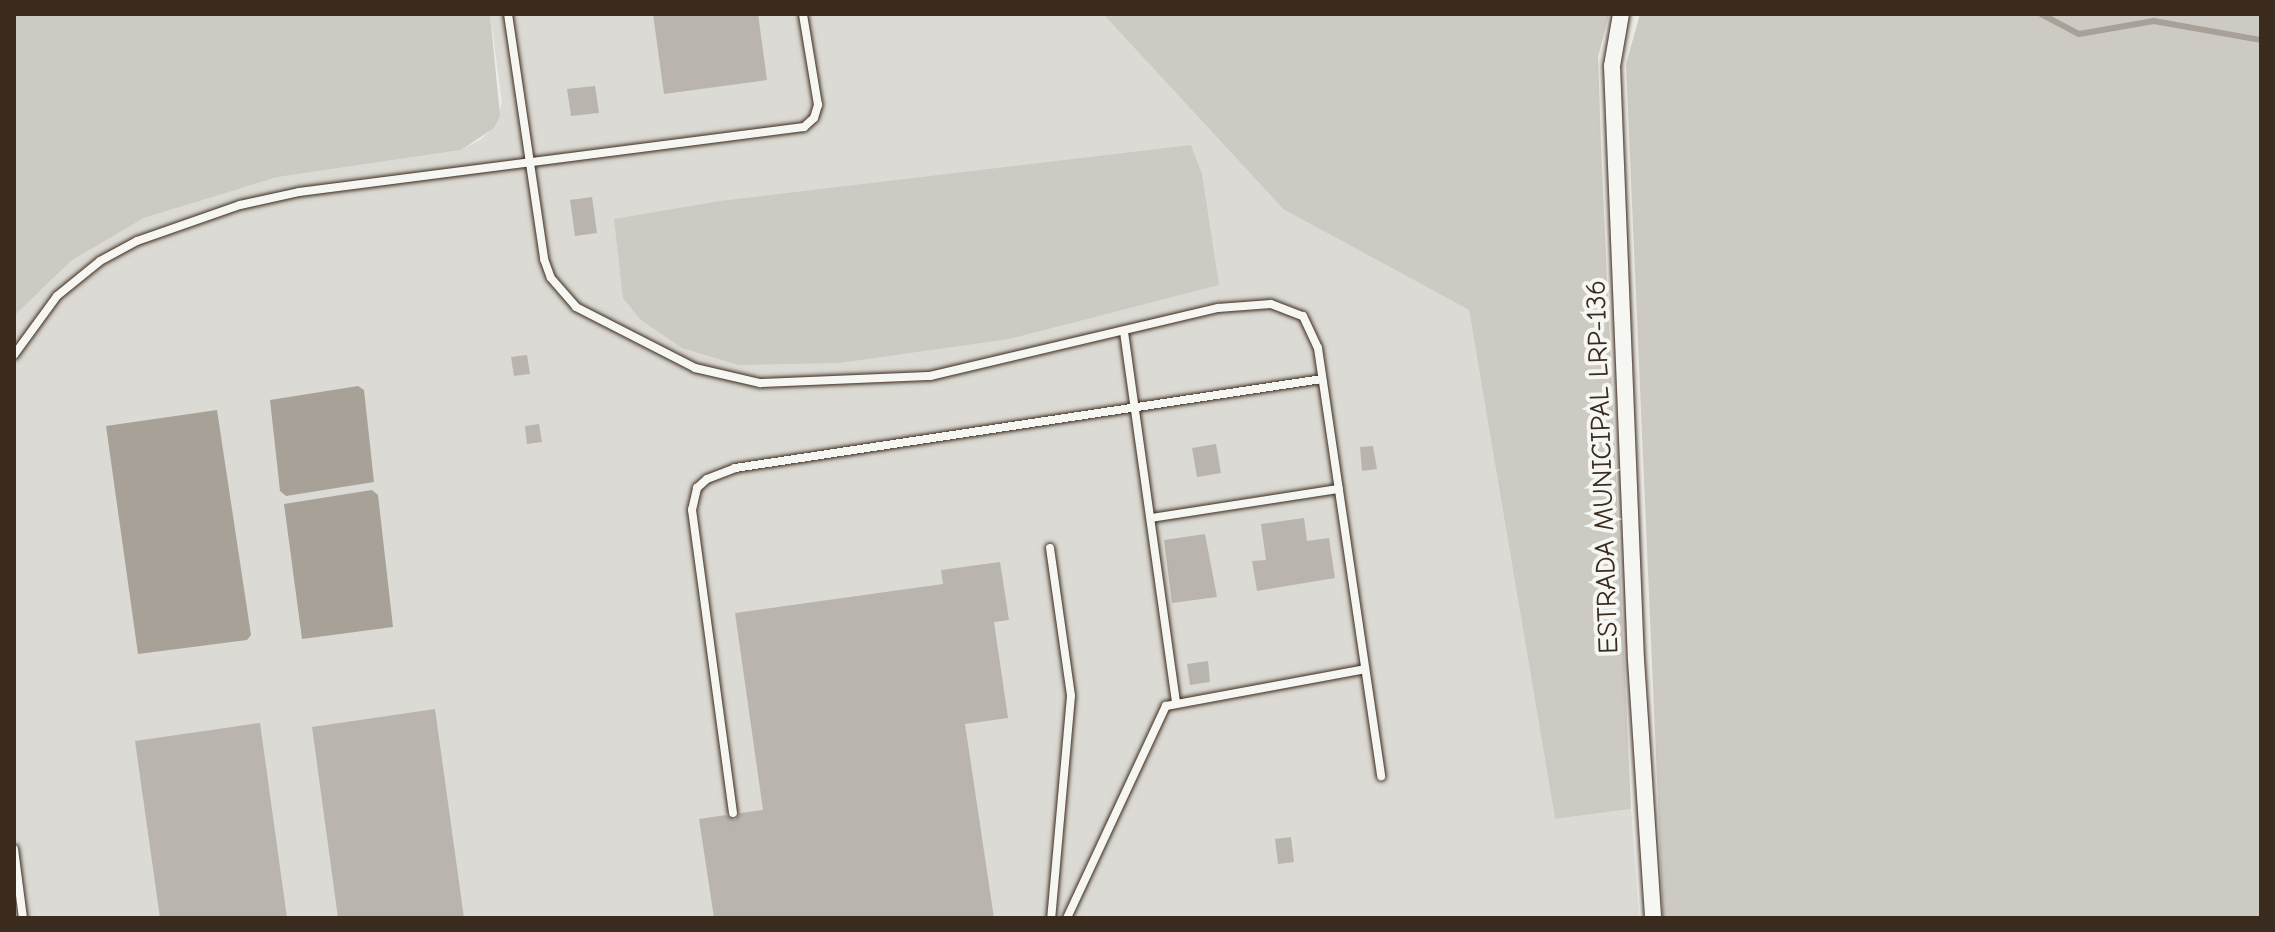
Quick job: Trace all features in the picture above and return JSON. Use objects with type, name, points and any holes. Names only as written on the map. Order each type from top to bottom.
[{"type":"street","name":"ESTRADA MUNICIPAL LRP-136","points":[[1621,14],[1612,66],[1635,645],[1653,918]]},
{"type":"lane","points":[[508,14],[544,259],[564,297],[675,359],[725,378],[760,383],[930,376],[1232,306],[1291,308],[1311,327],[1322,379],[1381,776]]},
{"type":"lane","points":[[14,355],[57,296],[100,261],[177,226],[299,192],[532,165],[804,127],[818,105],[803,14]]},
{"type":"lane","points":[[1124,332],[1176,700]]},
{"type":"lane","points":[[733,813],[692,510],[701,484],[735,468],[1322,379]]},
{"type":"lane","points":[[1151,518],[1339,489]]},
{"type":"lane","points":[[1050,548],[1071,696],[1051,918]]},
{"type":"lane","points":[[1067,918],[1152,727],[1176,700],[1365,669]]},
{"type":"lane","points":[[14,849],[23,918]]},
{"type":"shaded area","points":[[14,14],[490,14],[500,116],[494,128],[461,150],[278,177],[144,218],[71,261],[14,316]]},
{"type":"shaded area","points":[[490,14],[1103,14],[1282,208],[1469,310],[1555,819],[1631,809],[1639,918],[14,918],[14,316],[71,261],[144,218],[278,177],[461,150],[480,140],[494,127],[502,102]]},
{"type":"shaded area","points":[[1103,14],[1609,14],[1598,57],[1631,809],[1555,819],[1469,310],[1283,209]]},
{"type":"shaded area","points":[[1640,14],[2261,14],[2261,918],[1663,918],[1626,64]]},
{"type":"shaded area","points":[[1191,145],[1202,174],[1219,285],[1009,339],[839,363],[738,365],[682,348],[641,320],[623,298],[614,219],[720,201]]},
{"type":"shaded area","points":[[358,386],[364,390],[374,482],[286,496],[280,491],[270,400]]},
{"type":"shaded area","points":[[217,410],[251,635],[247,640],[138,654],[106,426]]},
{"type":"shaded area","points":[[372,490],[378,495],[393,627],[302,639],[284,504]]},
{"type":"building","points":[[653,14],[758,14],[767,80],[664,94]]},
{"type":"building","points":[[595,86],[599,113],[571,116],[567,89]]},
{"type":"building","points":[[592,197],[597,233],[575,236],[570,200]]},
{"type":"building","points":[[527,355],[530,374],[514,376],[511,357]]},
{"type":"building","points":[[539,424],[542,442],[527,444],[525,426]]},
{"type":"building","points":[[1216,444],[1221,473],[1197,477],[1192,448]]},
{"type":"building","points":[[1373,446],[1377,469],[1362,471],[1360,447]]},
{"type":"building","points":[[1304,518],[1307,541],[1329,538],[1335,578],[1257,591],[1252,561],[1266,560],[1261,524]]},
{"type":"building","points":[[1205,534],[1217,597],[1172,603],[1164,540]]},
{"type":"building","points":[[1000,562],[1009,620],[994,622],[1008,718],[965,724],[994,918],[714,918],[699,819],[726,815],[735,820],[740,813],[763,810],[735,613],[943,584],[941,570]]},
{"type":"building","points":[[1208,661],[1210,682],[1190,685],[1187,664]]},
{"type":"building","points":[[435,709],[464,918],[338,918],[312,727]]},
{"type":"building","points":[[260,723],[287,918],[160,918],[135,741]]},
{"type":"building","points":[[1291,837],[1294,862],[1278,864],[1275,839]]},
{"type":"waterway","points":[[2041,14],[2079,34],[2154,21],[2261,40]]}]
